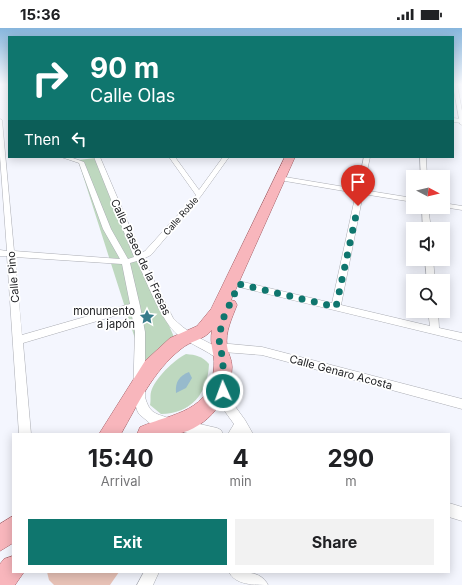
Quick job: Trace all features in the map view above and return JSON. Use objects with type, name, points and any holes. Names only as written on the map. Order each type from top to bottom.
[{"type":"main road","points":[[110,433],[140,382],[162,354],[176,342],[203,330],[217,313],[290,158]]},
{"type":"main road","points":[[150,433],[190,420],[203,412],[214,398],[221,382],[220,332],[223,319],[296,158]]},
{"type":"main road","points":[[0,539],[12,529]]},
{"type":"main road","points":[[0,583],[12,569]]},
{"type":"street","name":"Calle Pino","points":[[0,120],[4,149],[11,254],[19,340],[24,433]]},
{"type":"street","name":"Calle Paseo de la Fresas","points":[[68,158],[81,162],[107,228],[126,262],[140,332],[139,397],[143,410],[156,422],[174,424],[213,433]]},
{"type":"street","name":"Calle Paseo de la Fresas","points":[[96,158],[139,258],[170,320],[176,329],[187,337],[221,352]]},
{"type":"street","points":[[173,158],[199,195]]},
{"type":"street","name":"Calle Roble","points":[[126,262],[139,258],[148,253],[199,195],[225,158]]},
{"type":"street","points":[[336,307],[367,158]]},
{"type":"street","points":[[423,158],[424,170]]},
{"type":"street","points":[[285,179],[406,199]]},
{"type":"street","points":[[450,206],[462,208]]},
{"type":"street","points":[[0,253],[126,262]]},
{"type":"street","points":[[239,284],[462,337]]},
{"type":"street","points":[[19,340],[136,306]]},
{"type":"street","points":[[434,318],[435,331]]},
{"type":"street","name":"Calle Genaro Acosta","points":[[221,352],[262,351],[462,404]]},
{"type":"street","points":[[221,382],[224,400],[241,431]]},
{"type":"street","points":[[450,510],[462,514]]},
{"type":"street","points":[[145,585],[151,573]]},
{"type":"street","points":[[238,573],[260,585]]},
{"type":"green space","points":[[96,158],[174,337],[144,367],[78,160]]},
{"type":"green space","points":[[186,354],[199,356],[209,364],[205,384],[196,400],[189,406],[172,413],[161,414],[150,405],[153,387],[161,375],[176,360]]},
{"type":"water","points":[[189,372],[192,378],[186,388],[176,393],[178,380]]},
{"type":"building","points":[[47,573],[118,573],[110,585],[54,585],[49,580]]},
{"type":"place","name":"monumento a japón","points":[[147,317]]},
{"type":"route","points":[[223,391],[221,382],[223,357],[219,347],[220,332],[223,319],[239,284],[336,307],[358,206]]}]
